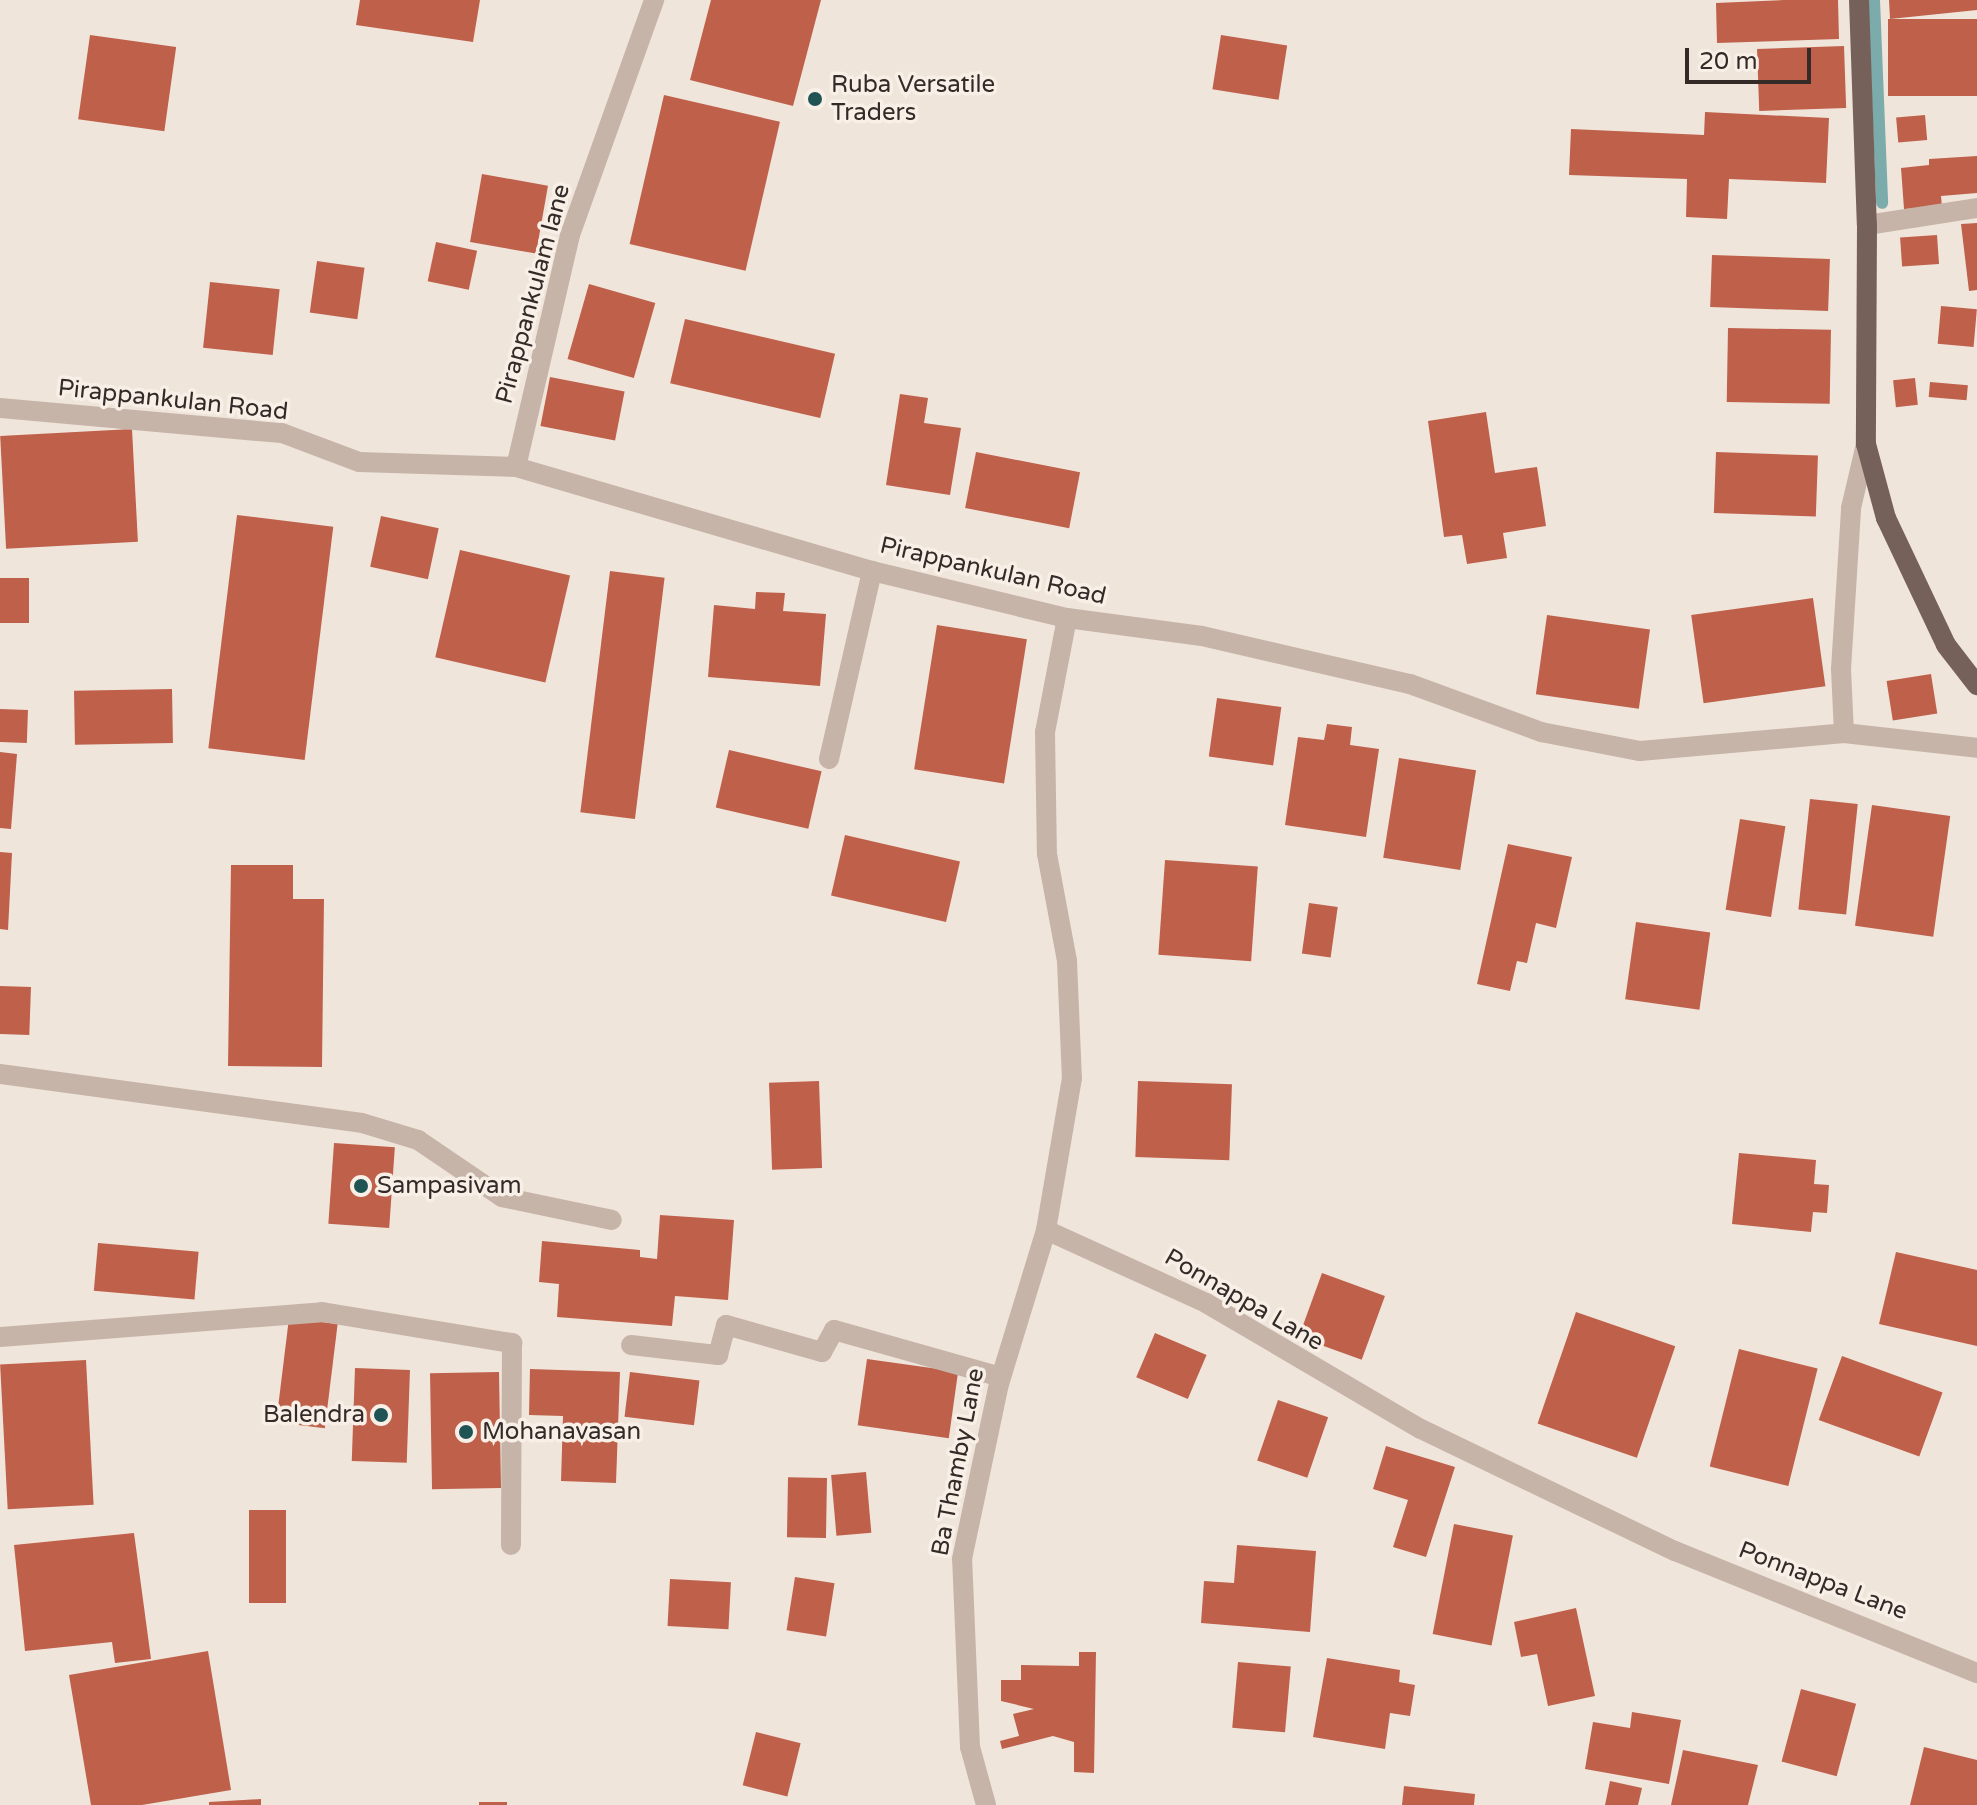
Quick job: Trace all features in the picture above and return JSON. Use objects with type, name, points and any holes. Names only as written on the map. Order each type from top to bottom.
[{"type":"main road","points":[[1859,0],[1867,225],[1866,444],[1886,518],[1946,645],[1977,685]]},
{"type":"street","name":"Pirappankulam lane","points":[[516,467],[570,235],[654,0]]},
{"type":"street","points":[[1867,225],[1977,208]]},
{"type":"street","name":"Pirappankulan Road","points":[[0,408],[282,433],[359,462],[516,467],[872,571],[1067,618],[1202,636],[1410,684],[1541,732],[1640,751],[1844,733],[1977,748]]},
{"type":"street","points":[[1844,733],[1841,669],[1851,508],[1866,444]]},
{"type":"street","points":[[829,759],[872,571]]},
{"type":"street","points":[[1046,1230],[1072,1078],[1067,961],[1047,854],[1045,732],[1067,618]]},
{"type":"street","points":[[0,1074],[362,1123],[418,1140],[502,1197],[612,1220]]},
{"type":"street","name":"Ba Thamby Lane","points":[[986,1805],[970,1747],[962,1559],[1001,1377],[1046,1230]]},
{"type":"street","name":"Ponnappa Lane","points":[[1046,1230],[1206,1303],[1421,1429],[1675,1551],[1977,1673]]},
{"type":"street","points":[[0,1337],[322,1312],[512,1343],[511,1545]]},
{"type":"street","points":[[631,1345],[718,1355],[726,1325],[822,1352],[834,1330],[1001,1377]]},
{"type":"building","points":[[360,0],[480,0],[473,42],[356,25]]},
{"type":"building","points":[[711,0],[821,0],[793,106],[690,80]]},
{"type":"building","points":[[1838,0],[1839,39],[1717,43],[1716,3]]},
{"type":"building","points":[[1889,0],[1977,0],[1977,10],[1890,19]]},
{"type":"building","points":[[1888,19],[1977,19],[1977,96],[1888,96]]},
{"type":"building","points":[[90,35],[176,47],[164,131],[78,119]]},
{"type":"building","points":[[1221,35],[1287,45],[1279,100],[1212,89]]},
{"type":"building","points":[[1844,46],[1846,108],[1759,111],[1757,49]]},
{"type":"building","points":[[664,95],[780,122],[746,271],[630,244]]},
{"type":"building","points":[[1705,112],[1829,118],[1826,183],[1729,179],[1727,219],[1686,217],[1687,179],[1569,175],[1571,129],[1704,135]]},
{"type":"building","points":[[1925,115],[1927,140],[1898,142],[1896,118]]},
{"type":"building","points":[[1977,156],[1977,193],[1941,196],[1942,207],[1904,209],[1901,168],[1929,165],[1929,159]]},
{"type":"building","points":[[482,174],[548,186],[536,254],[470,242]]},
{"type":"building","points":[[1977,223],[1977,290],[1969,291],[1961,224]]},
{"type":"building","points":[[1937,235],[1939,264],[1902,267],[1900,238]]},
{"type":"building","points":[[436,242],[477,251],[469,290],[428,281]]},
{"type":"building","points":[[1712,255],[1830,259],[1828,311],[1710,307]]},
{"type":"building","points":[[317,261],[365,268],[357,319],[310,312]]},
{"type":"building","points":[[210,282],[280,289],[273,355],[203,348]]},
{"type":"building","points":[[589,284],[655,303],[634,378],[568,359]]},
{"type":"building","points":[[1941,306],[1977,309],[1974,347],[1938,344]]},
{"type":"building","points":[[685,319],[835,354],[820,418],[670,383]]},
{"type":"building","points":[[1728,328],[1831,330],[1830,404],[1727,402]]},
{"type":"building","points":[[550,377],[625,392],[615,441],[540,426]]},
{"type":"building","points":[[1915,378],[1918,405],[1896,407],[1893,380]]},
{"type":"building","points":[[1930,382],[1968,385],[1967,400],[1929,397]]},
{"type":"building","points":[[900,394],[928,398],[924,423],[961,428],[950,495],[886,485]]},
{"type":"building","points":[[1486,412],[1495,473],[1537,467],[1546,526],[1503,533],[1507,558],[1467,564],[1462,535],[1444,537],[1428,421]]},
{"type":"building","points":[[132,429],[138,542],[6,549],[0,436]]},
{"type":"building","points":[[976,452],[1080,472],[1069,528],[965,508]]},
{"type":"building","points":[[1716,452],[1818,456],[1816,517],[1714,513]]},
{"type":"building","points":[[237,515],[333,527],[305,760],[208,748]]},
{"type":"building","points":[[381,516],[439,528],[428,579],[370,567]]},
{"type":"building","points":[[460,550],[570,575],[545,683],[435,657]]},
{"type":"building","points":[[610,571],[665,578],[635,819],[580,812]]},
{"type":"building","points":[[0,578],[29,578],[29,623],[0,623]]},
{"type":"building","points":[[756,592],[785,593],[783,611],[826,614],[820,686],[708,677],[714,605],[755,609]]},
{"type":"building","points":[[1813,598],[1825,686],[1704,703],[1691,615]]},
{"type":"building","points":[[1547,615],[1650,629],[1639,709],[1536,694]]},
{"type":"building","points":[[937,625],[1027,639],[1004,783],[914,769]]},
{"type":"building","points":[[1931,674],[1937,714],[1893,721],[1887,681]]},
{"type":"building","points":[[172,689],[173,743],[75,745],[74,691]]},
{"type":"building","points":[[1217,698],[1281,707],[1273,765],[1209,756]]},
{"type":"building","points":[[0,709],[28,710],[27,743],[0,742]]},
{"type":"building","points":[[1327,724],[1352,727],[1350,745],[1379,749],[1366,837],[1285,825],[1298,737],[1324,740]]},
{"type":"building","points":[[729,750],[822,771],[808,829],[716,807]]},
{"type":"building","points":[[0,752],[17,754],[11,829],[0,828]]},
{"type":"building","points":[[1399,758],[1476,770],[1460,870],[1383,858]]},
{"type":"building","points":[[1810,799],[1858,804],[1846,914],[1798,909]]},
{"type":"building","points":[[1872,805],[1950,816],[1933,937],[1855,926]]},
{"type":"building","points":[[1740,819],[1785,826],[1771,917],[1726,910]]},
{"type":"building","points":[[845,835],[960,862],[946,922],[831,895]]},
{"type":"building","points":[[1508,844],[1572,857],[1556,928],[1536,923],[1527,963],[1517,961],[1510,991],[1477,984]]},
{"type":"building","points":[[0,852],[12,853],[8,930],[0,929]]},
{"type":"building","points":[[1165,860],[1258,866],[1251,961],[1158,955]]},
{"type":"building","points":[[231,865],[293,865],[293,899],[324,899],[322,1067],[228,1066]]},
{"type":"building","points":[[1309,903],[1338,907],[1331,958],[1302,954]]},
{"type":"building","points":[[1636,922],[1710,932],[1699,1010],[1625,999]]},
{"type":"building","points":[[0,986],[31,987],[29,1035],[0,1034]]},
{"type":"building","points":[[819,1081],[822,1168],[772,1170],[769,1083]]},
{"type":"building","points":[[1138,1081],[1232,1084],[1229,1160],[1135,1157]]},
{"type":"building","name":"Sampasivam","points":[[334,1143],[395,1147],[389,1228],[328,1224]]},
{"type":"building","points":[[1739,1153],[1816,1160],[1814,1184],[1829,1185],[1827,1213],[1813,1212],[1811,1232],[1732,1224]]},
{"type":"building","points":[[660,1215],[734,1220],[728,1300],[675,1296],[672,1326],[557,1317],[559,1284],[539,1282],[542,1241],[640,1250],[640,1257],[657,1259]]},
{"type":"building","points":[[98,1243],[199,1252],[194,1300],[94,1291]]},
{"type":"building","points":[[1896,1252],[1977,1270],[1977,1346],[1879,1324]]},
{"type":"building","points":[[1322,1273],[1385,1296],[1362,1360],[1299,1337]]},
{"type":"building","points":[[1576,1312],[1675,1346],[1637,1458],[1538,1424]]},
{"type":"building","points":[[289,1318],[338,1324],[325,1428],[276,1422]]},
{"type":"building","points":[[1155,1333],[1207,1355],[1188,1399],[1136,1377]]},
{"type":"building","points":[[1739,1349],[1818,1369],[1788,1486],[1710,1466]]},
{"type":"building","points":[[1842,1356],[1943,1393],[1919,1456],[1819,1420]]},
{"type":"building","points":[[867,1359],[958,1372],[949,1438],[858,1425]]},
{"type":"building","points":[[86,1360],[94,1505],[8,1509],[0,1365]]},
{"type":"building","name":"Balendra","points":[[355,1368],[410,1370],[407,1463],[352,1461]]},
{"type":"building","points":[[530,1369],[620,1372],[616,1483],[561,1481],[563,1416],[529,1415]]},
{"type":"building","name":"Mohanavasan","points":[[499,1372],[501,1488],[432,1489],[430,1373]]},
{"type":"building","points":[[630,1372],[699,1381],[694,1425],[625,1417]]},
{"type":"building","points":[[1278,1400],[1328,1417],[1307,1478],[1257,1461]]},
{"type":"building","points":[[1386,1446],[1455,1467],[1426,1557],[1393,1547],[1408,1500],[1373,1489]]},
{"type":"building","points":[[866,1472],[871,1533],[836,1536],[831,1475]]},
{"type":"building","points":[[788,1477],[827,1478],[826,1538],[787,1537]]},
{"type":"building","points":[[249,1510],[286,1510],[286,1603],[249,1603]]},
{"type":"building","points":[[1454,1524],[1513,1535],[1492,1645],[1433,1634]]},
{"type":"building","points":[[134,1533],[151,1659],[115,1663],[112,1642],[25,1651],[14,1545]]},
{"type":"building","points":[[1237,1545],[1316,1551],[1310,1632],[1201,1623],[1204,1581],[1234,1583]]},
{"type":"building","points":[[795,1577],[835,1583],[826,1637],[787,1630]]},
{"type":"building","points":[[670,1579],[731,1582],[728,1629],[668,1626]]},
{"type":"building","points":[[1576,1608],[1595,1696],[1548,1706],[1537,1654],[1521,1657],[1514,1622]]},
{"type":"building","points":[[208,1651],[231,1790],[142,1805],[91,1805],[69,1675]]},
{"type":"building","points":[[1079,1652],[1096,1652],[1094,1773],[1074,1772],[1074,1742],[1053,1736],[1002,1749],[1000,1741],[1019,1736],[1013,1714],[1034,1709],[1001,1701],[1001,1680],[1021,1680],[1021,1665],[1079,1666]]},
{"type":"building","points":[[1327,1658],[1400,1670],[1399,1682],[1415,1685],[1410,1716],[1390,1713],[1385,1749],[1313,1737]]},
{"type":"building","points":[[1238,1662],[1291,1667],[1285,1732],[1232,1728]]},
{"type":"building","points":[[1801,1689],[1856,1704],[1837,1776],[1782,1761]]},
{"type":"building","points":[[1632,1712],[1681,1720],[1669,1784],[1585,1769],[1593,1722],[1630,1728]]},
{"type":"building","points":[[756,1732],[801,1743],[787,1796],[743,1785]]},
{"type":"building","points":[[1924,1747],[1977,1760],[1977,1805],[1910,1805]]},
{"type":"building","points":[[1683,1750],[1758,1765],[1748,1805],[1671,1805]]},
{"type":"building","points":[[1610,1781],[1642,1788],[1638,1805],[1605,1805]]},
{"type":"building","points":[[1404,1786],[1475,1794],[1474,1805],[1402,1805]]},
{"type":"building","points":[[261,1799],[261,1805],[209,1805],[209,1802]]},
{"type":"building","points":[[479,1802],[507,1802],[507,1805],[479,1805]]},
{"type":"waterway","points":[[1874,0],[1882,203]]},
{"type":"place","name":"Ruba Versatile Traders","points":[[815,99]]},
{"type":"place","name":"Sampasivam","points":[[361,1186]]},
{"type":"place","name":"Balendra","points":[[381,1415]]},
{"type":"place","name":"Mohanavasan","points":[[466,1432]]}]
